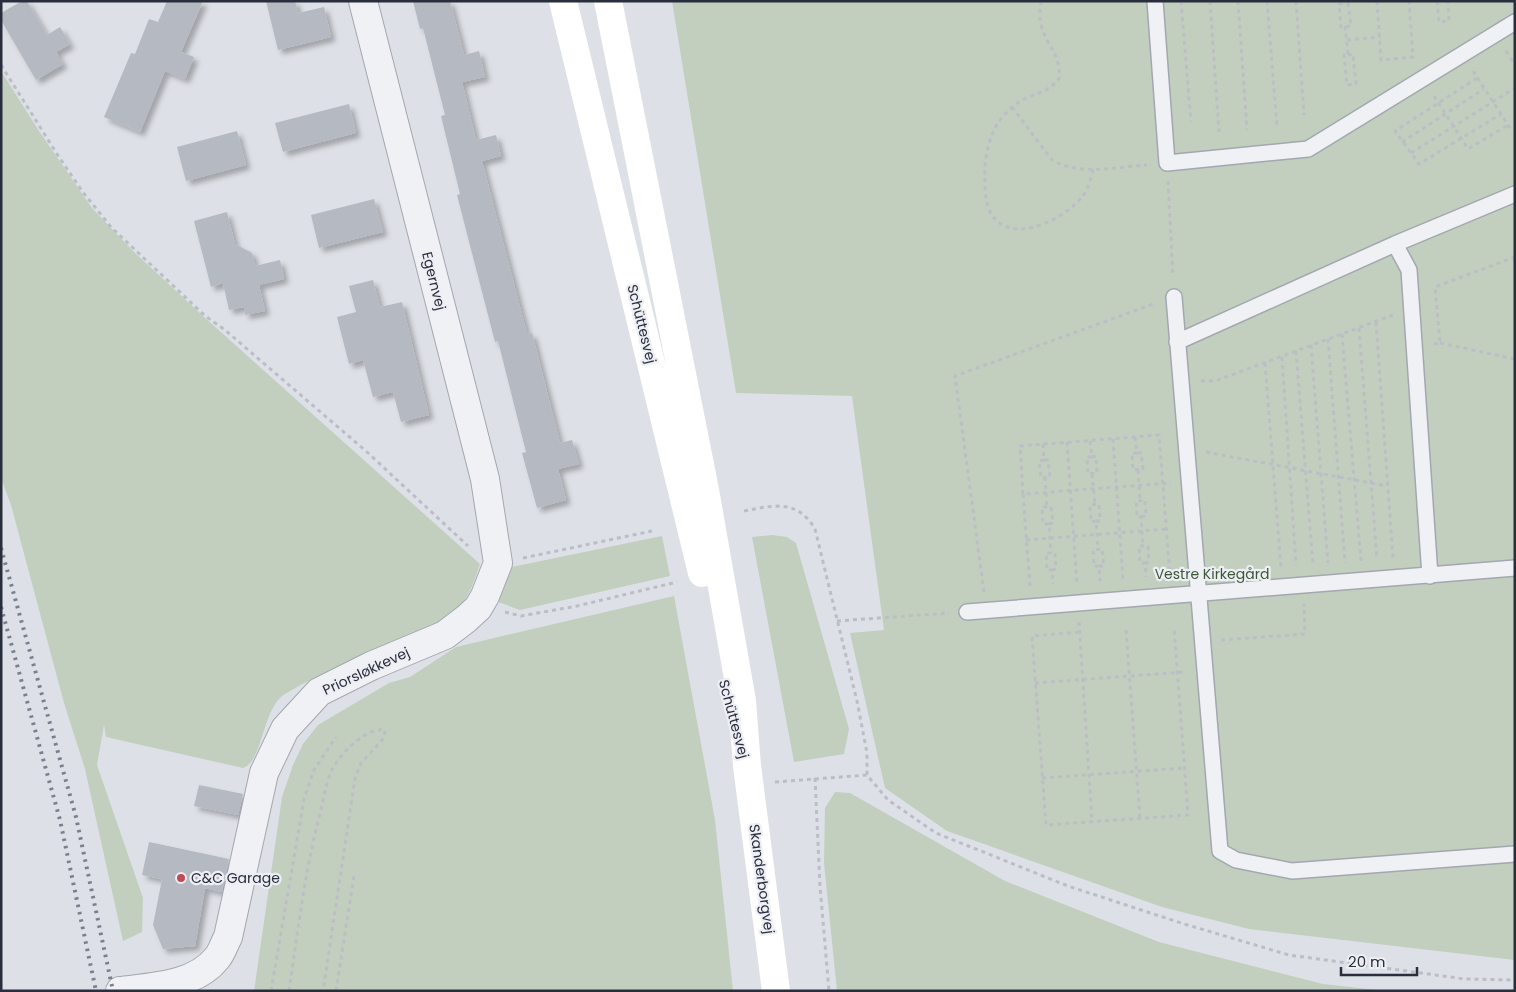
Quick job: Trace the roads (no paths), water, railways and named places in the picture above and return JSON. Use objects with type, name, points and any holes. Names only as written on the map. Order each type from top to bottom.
[{"type":"main road","name":"Schüttesvej","points":[[563,1],[700,560],[730,710],[747,766]]},
{"type":"main road","name":"Schüttesvej","points":[[608,1],[705,490],[742,701],[747,766]]},
{"type":"main road","name":"Skanderborgvej","points":[[747,766],[776,991]]},
{"type":"street","name":"Egernvej","points":[[363,1],[485,479],[498,564]]},
{"type":"street","name":"Priorsløkkevej","points":[[120,991],[148,988],[185,980],[199,981],[218,957],[228,937],[264,773],[285,729],[319,692],[371,666],[445,635],[478,608],[498,564]]},
{"type":"lane","points":[[1155,1],[1167,163],[1308,149],[1515,22]]},
{"type":"lane","points":[[1177,342],[1395,244],[1515,194]]},
{"type":"lane","points":[[1395,244],[1409,270],[1430,576]]},
{"type":"lane","points":[[1174,297],[1220,851],[1236,860],[1292,871],[1515,854]]},
{"type":"lane","points":[[961,612],[1515,568]]},
{"type":"railway","points":[[1,548],[76,817],[113,991]]},
{"type":"railway","points":[[1,607],[60,820],[96,991]]},
{"type":"place","name":"C&C Garage","points":[[181,878]]},
{"type":"park label","name":"Vestre Kirkegård","points":[[1212,574]]}]
